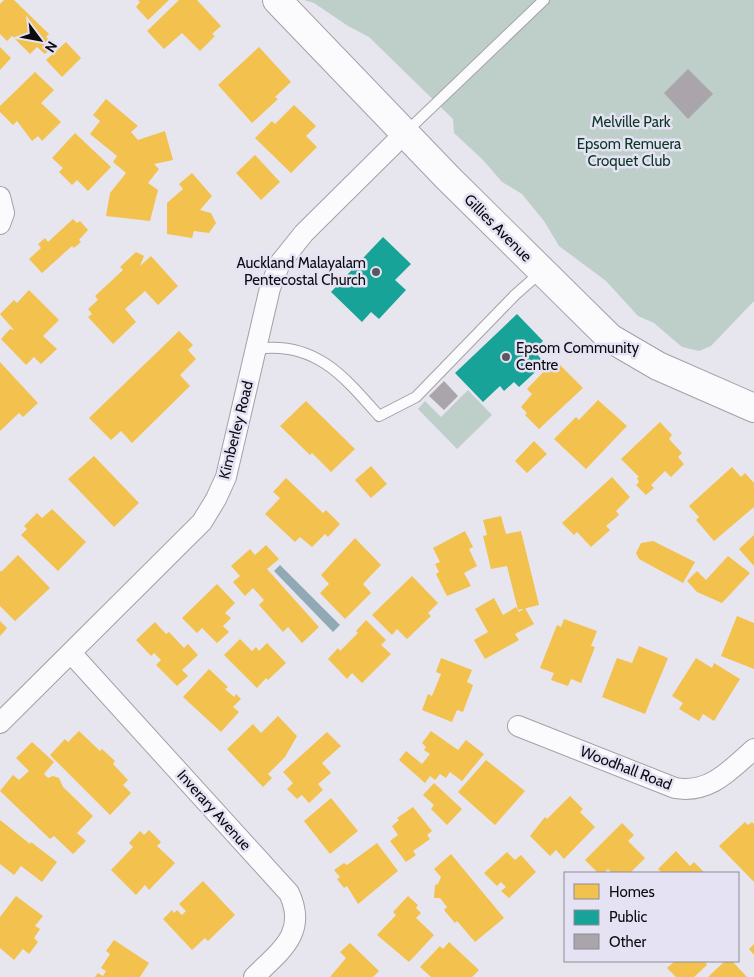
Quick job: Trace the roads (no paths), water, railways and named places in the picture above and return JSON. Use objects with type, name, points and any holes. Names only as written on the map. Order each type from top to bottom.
[{"type":"main road","name":"Gillies Avenue","points":[[276,0],[541,272],[610,338],[633,353],[754,408]]},
{"type":"street","name":"Kimberley Road","points":[[0,723],[202,522],[216,499],[226,477],[270,288],[280,263],[304,233],[406,132]]},
{"type":"street","points":[[0,197],[4,212],[0,224]]},
{"type":"street","name":"Inverary Avenue","points":[[71,653],[288,893],[296,907],[296,922],[292,934],[283,948],[254,977]]},
{"type":"street","name":"Woodhall Road","points":[[518,726],[675,788],[687,790],[708,786],[754,749]]},
{"type":"lane","points":[[406,132],[544,0]]},
{"type":"lane","points":[[256,349],[276,346],[317,358],[339,373],[379,416],[416,398],[515,295],[541,272]]},
{"type":"water","points":[[280,565],[340,625],[333,632],[274,571]]},
{"type":"place","name":"Auckland Malayalam Pentecostal Church","points":[[376,272]]},
{"type":"place","name":"Epsom Community Centre","points":[[506,357]]},
{"type":"park label","name":"Melville Park","points":[[631,122]]},
{"type":"park label","name":"Epsom Remuera Croquet Club","points":[[629,152]]}]
